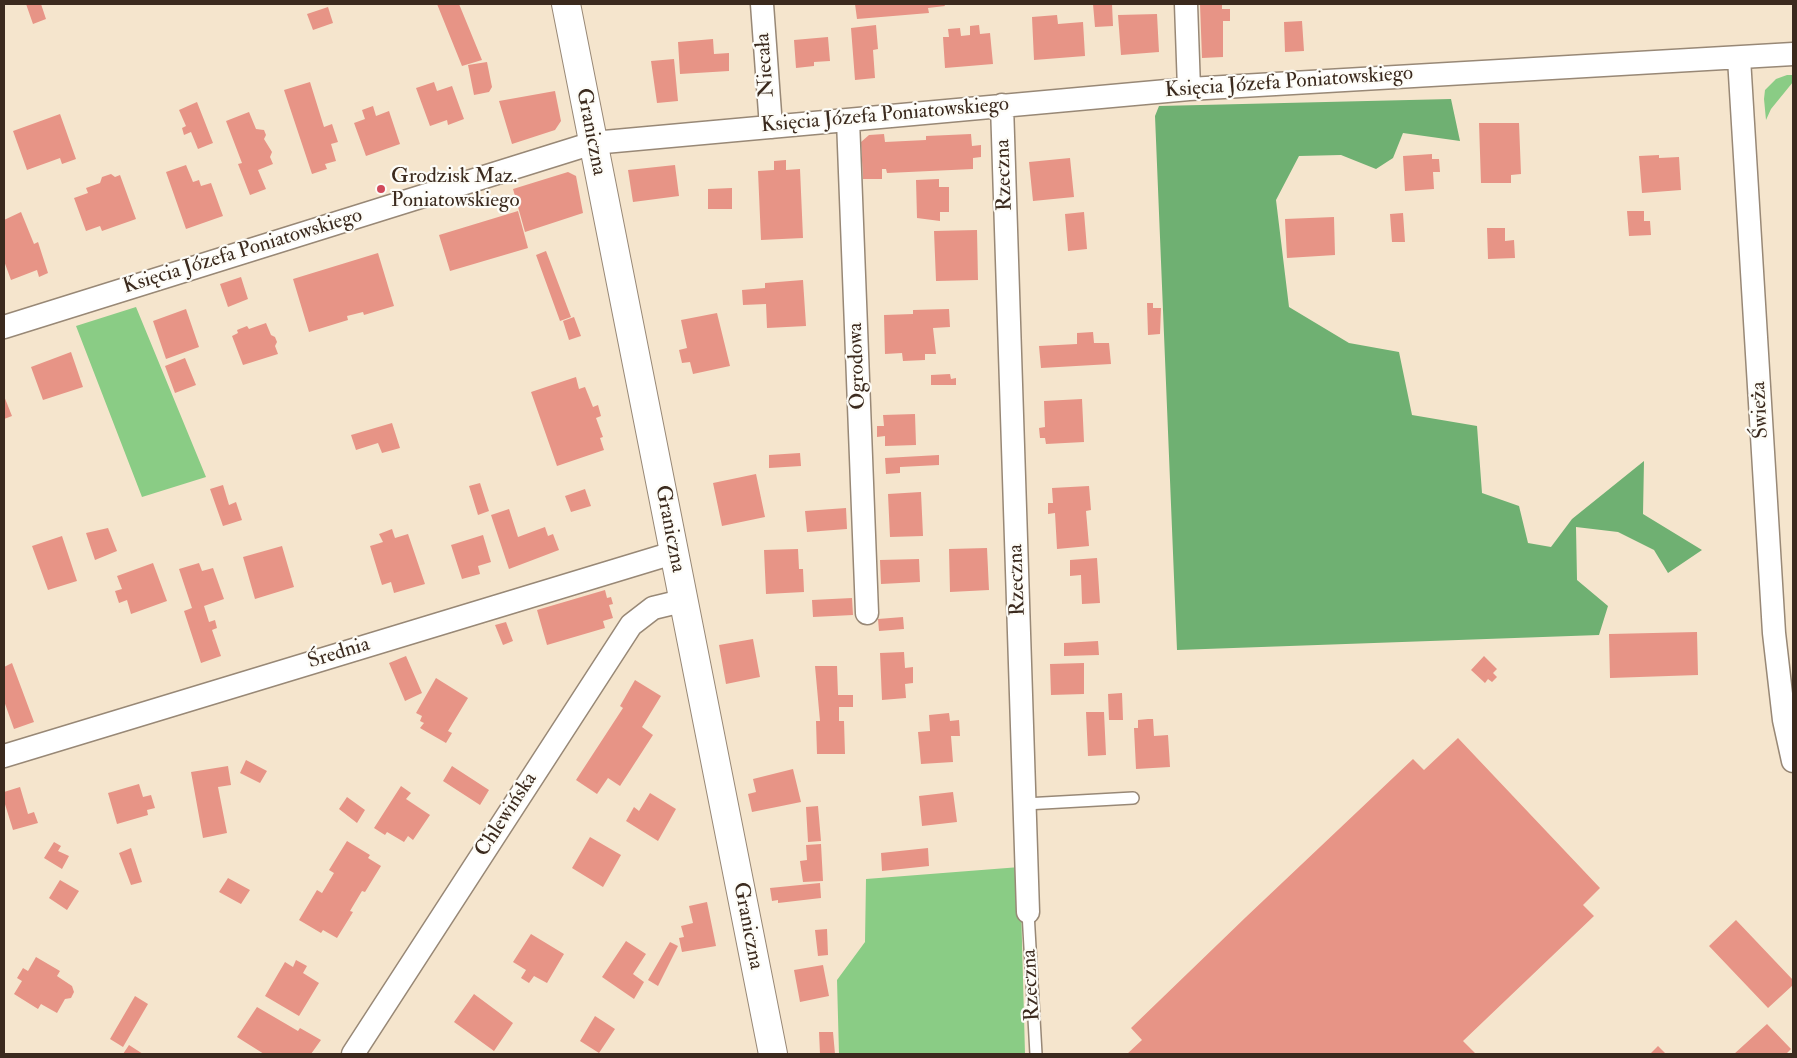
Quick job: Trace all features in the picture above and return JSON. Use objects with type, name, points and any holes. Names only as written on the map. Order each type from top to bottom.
[{"type":"street","name":"Graniczna","points":[[566,4],[682,601],[773,1054]]},
{"type":"street","name":"Niecała","points":[[762,4],[771,127]]},
{"type":"street","points":[[1186,4],[1189,90]]},
{"type":"street","name":"Księcia Józefa Poniatowskiego","points":[[4,327],[593,143],[1189,90],[1793,54]]},
{"type":"street","name":"Świeża","points":[[1739,58],[1774,633],[1784,720],[1793,761]]},
{"type":"street","name":"Rzeczna","points":[[1002,106],[1028,912]]},
{"type":"street","name":"Ogrodowa","points":[[848,120],[867,613]]},
{"type":"street","name":"Średnia","points":[[4,756],[673,552]]},
{"type":"street","name":"Chlewińska","points":[[353,1054],[631,625],[653,608],[682,601]]},
{"type":"lane","points":[[1025,804],[1132,798]]},
{"type":"lane","name":"Rzeczna","points":[[1028,912],[1036,1054]]},
{"type":"green space","points":[[1793,75],[1793,82],[1771,109],[1766,120],[1765,90],[1776,79]]},
{"type":"green space","points":[[1451,99],[1460,141],[1403,133],[1393,158],[1376,169],[1341,155],[1299,156],[1276,200],[1289,307],[1349,343],[1399,352],[1412,415],[1477,426],[1482,493],[1519,506],[1528,543],[1551,547],[1572,519],[1644,461],[1643,514],[1702,550],[1668,573],[1654,550],[1618,532],[1576,527],[1577,580],[1608,606],[1599,635],[1177,650],[1155,116],[1159,106]]},
{"type":"green space","points":[[136,307],[206,477],[142,497],[76,326]]},
{"type":"green space","points":[[1020,867],[1025,1054],[839,1054],[837,980],[865,942],[866,879]]},
{"type":"building","points":[[26,4],[41,4],[46,19],[33,24]]},
{"type":"building","points":[[437,4],[459,4],[482,60],[462,66]]},
{"type":"building","points":[[855,4],[944,4],[945,6],[928,8],[929,13],[857,19]]},
{"type":"building","points":[[1093,4],[1112,4],[1113,26],[1095,27]]},
{"type":"building","points":[[1200,4],[1222,4],[1222,9],[1230,9],[1230,21],[1223,21],[1223,57],[1202,58]]},
{"type":"building","points":[[328,7],[333,23],[313,30],[307,14]]},
{"type":"building","points":[[1157,14],[1159,52],[1121,55],[1118,15]]},
{"type":"building","points":[[1057,15],[1058,24],[1083,22],[1085,56],[1034,60],[1032,17]]},
{"type":"building","points":[[1302,21],[1304,51],[1285,52],[1284,22]]},
{"type":"building","points":[[876,25],[878,49],[873,50],[875,78],[855,80],[851,28]]},
{"type":"building","points":[[979,25],[980,34],[990,33],[993,64],[945,68],[943,37],[949,37],[948,29],[960,28],[961,36],[970,35],[970,26]]},
{"type":"building","points":[[828,37],[830,61],[814,62],[814,66],[796,68],[794,40]]},
{"type":"building","points":[[713,39],[714,54],[729,53],[729,71],[680,74],[678,42]]},
{"type":"building","points":[[674,59],[678,101],[657,103],[651,61]]},
{"type":"building","points":[[487,62],[492,87],[489,92],[474,95],[468,65]]},
{"type":"building","points":[[310,82],[324,127],[332,124],[338,142],[331,144],[336,161],[325,164],[327,169],[312,174],[284,90]]},
{"type":"building","points":[[434,82],[437,91],[452,86],[464,119],[448,125],[447,120],[430,126],[416,88]]},
{"type":"building","points":[[555,91],[561,121],[555,130],[512,144],[499,101]]},
{"type":"building","points":[[197,102],[213,143],[198,149],[191,132],[184,135],[182,128],[186,126],[179,110]]},
{"type":"building","points":[[373,106],[376,116],[389,111],[400,144],[366,156],[354,123],[365,119],[362,110]]},
{"type":"building","points":[[249,112],[256,129],[264,130],[266,135],[264,139],[272,152],[270,157],[273,164],[258,170],[266,189],[250,195],[238,164],[242,163],[226,121]]},
{"type":"building","points":[[60,114],[76,159],[62,164],[60,158],[27,170],[13,131]]},
{"type":"building","points":[[1479,123],[1519,123],[1521,174],[1511,175],[1511,183],[1481,183]]},
{"type":"building","points":[[884,134],[885,142],[926,140],[926,136],[971,134],[972,146],[981,145],[981,157],[973,158],[973,169],[887,173],[886,169],[882,169],[882,179],[863,179],[861,142],[869,135]]},
{"type":"building","points":[[1432,154],[1432,159],[1439,159],[1440,172],[1433,172],[1434,189],[1405,191],[1403,156]]},
{"type":"building","points":[[1659,155],[1659,158],[1679,157],[1681,190],[1642,193],[1639,156]]},
{"type":"building","points":[[1070,158],[1074,197],[1033,201],[1029,162]]},
{"type":"building","points":[[786,160],[786,170],[800,169],[803,238],[761,240],[758,171],[774,170],[774,161]]},
{"type":"building","points":[[186,165],[193,182],[199,180],[201,186],[211,183],[223,216],[186,229],[166,172]]},
{"type":"building","points":[[675,165],[679,196],[633,202],[628,170]]},
{"type":"building","points":[[568,172],[576,176],[583,213],[525,232],[513,189]]},
{"type":"building","points":[[111,174],[115,177],[120,175],[136,219],[102,231],[100,226],[86,231],[74,198],[88,193],[86,188],[100,183],[102,177]]},
{"type":"building","points":[[939,179],[939,187],[949,187],[949,212],[940,212],[940,221],[917,218],[916,180]]},
{"type":"building","points":[[732,188],[732,209],[708,209],[708,189]]},
{"type":"building","points":[[518,211],[528,248],[450,271],[439,235]]},
{"type":"building","points":[[1627,211],[1644,211],[1644,221],[1650,221],[1651,235],[1629,236]]},
{"type":"building","points":[[21,212],[34,244],[38,242],[48,273],[39,277],[37,270],[11,280],[4,261],[4,220]]},
{"type":"building","points":[[1084,212],[1087,249],[1068,251],[1065,214]]},
{"type":"building","points":[[1403,213],[1405,242],[1392,242],[1390,214]]},
{"type":"building","points":[[1334,217],[1335,255],[1287,258],[1285,219]]},
{"type":"building","points":[[1487,228],[1505,228],[1505,241],[1514,240],[1515,258],[1488,259]]},
{"type":"building","points":[[977,230],[978,280],[936,281],[934,231]]},
{"type":"building","points":[[546,251],[571,317],[560,321],[536,255]]},
{"type":"building","points":[[378,253],[394,306],[364,315],[363,312],[347,316],[348,320],[309,332],[293,279]]},
{"type":"building","points":[[241,277],[248,299],[228,307],[220,284]]},
{"type":"building","points":[[803,280],[806,326],[767,328],[766,304],[743,305],[742,290],[765,288],[765,283]]},
{"type":"building","points":[[1147,303],[1153,303],[1153,308],[1161,308],[1160,334],[1148,335]]},
{"type":"building","points":[[186,309],[199,347],[166,359],[153,321]]},
{"type":"building","points":[[949,309],[950,327],[933,328],[936,354],[925,354],[925,360],[903,361],[902,353],[885,354],[884,315],[913,314],[913,310]]},
{"type":"building","points":[[717,313],[730,366],[693,374],[690,362],[682,363],[679,350],[687,348],[681,320]]},
{"type":"building","points":[[574,317],[581,336],[569,340],[563,321]]},
{"type":"building","points":[[266,323],[271,335],[275,337],[277,342],[275,346],[278,354],[243,365],[232,336],[238,333],[237,330],[247,326],[249,329]]},
{"type":"building","points":[[1093,332],[1094,343],[1109,343],[1111,364],[1041,368],[1039,346],[1077,344],[1077,333]]},
{"type":"building","points":[[71,352],[83,387],[43,400],[31,367]]},
{"type":"building","points":[[185,358],[196,385],[175,393],[165,366]]},
{"type":"building","points":[[950,374],[951,379],[956,378],[956,385],[931,385],[931,375]]},
{"type":"building","points":[[576,377],[579,389],[585,387],[593,407],[598,405],[601,416],[596,418],[603,437],[600,438],[604,450],[557,466],[531,392]]},
{"type":"building","points":[[4,396],[12,416],[4,419]]},
{"type":"building","points":[[1082,399],[1084,442],[1046,444],[1045,438],[1040,438],[1039,428],[1045,427],[1044,401]]},
{"type":"building","points":[[915,414],[916,445],[885,446],[885,436],[877,437],[877,426],[884,426],[883,415]]},
{"type":"building","points":[[392,423],[400,448],[382,453],[378,443],[356,450],[351,435]]},
{"type":"building","points":[[800,453],[801,466],[769,468],[769,455]]},
{"type":"building","points":[[939,455],[939,465],[900,467],[900,473],[886,474],[885,458]]},
{"type":"building","points":[[756,474],[765,517],[722,526],[713,483]]},
{"type":"building","points":[[480,483],[489,511],[478,515],[469,486]]},
{"type":"building","points":[[223,485],[229,505],[236,502],[242,520],[223,526],[210,489]]},
{"type":"building","points":[[1089,486],[1091,510],[1086,511],[1089,546],[1057,549],[1055,513],[1048,514],[1048,503],[1053,503],[1052,488]]},
{"type":"building","points":[[585,489],[591,506],[571,512],[565,496]]},
{"type":"building","points":[[921,492],[923,536],[890,537],[888,494]]},
{"type":"building","points":[[846,508],[847,529],[807,532],[805,511]]},
{"type":"building","points":[[509,509],[518,537],[545,527],[548,536],[553,534],[559,550],[509,569],[491,515]]},
{"type":"building","points":[[108,528],[117,551],[95,560],[86,533]]},
{"type":"building","points":[[392,529],[395,538],[408,534],[425,584],[394,593],[391,582],[382,585],[370,546],[383,542],[379,534]]},
{"type":"building","points":[[483,535],[491,562],[478,566],[480,574],[462,579],[451,545]]},
{"type":"building","points":[[62,536],[77,581],[48,590],[32,546]]},
{"type":"building","points":[[282,546],[294,587],[255,599],[243,557]]},
{"type":"building","points":[[987,548],[989,590],[950,592],[949,549]]},
{"type":"building","points":[[798,549],[799,569],[803,569],[804,592],[766,594],[764,550]]},
{"type":"building","points":[[1097,558],[1100,603],[1082,604],[1081,575],[1070,576],[1070,560]]},
{"type":"building","points":[[919,559],[920,582],[881,584],[880,560]]},
{"type":"building","points":[[153,563],[167,601],[131,614],[127,600],[119,603],[115,591],[122,589],[117,576]]},
{"type":"building","points":[[199,563],[202,571],[213,568],[224,599],[204,606],[209,622],[215,620],[217,628],[212,630],[221,656],[201,663],[184,611],[192,608],[179,569]]},
{"type":"building","points":[[605,590],[607,598],[611,597],[613,604],[609,605],[613,618],[603,621],[605,628],[547,645],[537,610]]},
{"type":"building","points":[[852,598],[853,615],[813,617],[812,600]]},
{"type":"building","points":[[903,617],[904,629],[879,631],[878,619]]},
{"type":"building","points":[[506,622],[513,641],[503,645],[495,625]]},
{"type":"building","points":[[1697,632],[1698,675],[1610,678],[1609,634]]},
{"type":"building","points":[[753,639],[760,677],[726,684],[719,645]]},
{"type":"building","points":[[1098,641],[1099,655],[1064,656],[1064,643]]},
{"type":"building","points":[[904,652],[905,668],[913,667],[913,683],[905,684],[906,698],[882,700],[880,653]]},
{"type":"building","points":[[406,656],[422,693],[405,701],[389,663]]},
{"type":"building","points":[[1484,656],[1497,669],[1493,673],[1497,677],[1492,682],[1488,679],[1485,683],[1471,670]]},
{"type":"building","points":[[12,663],[34,722],[14,729],[4,701],[4,667]]},
{"type":"building","points":[[1084,663],[1084,694],[1051,695],[1050,664]]},
{"type":"building","points":[[815,666],[837,666],[838,695],[853,695],[853,707],[839,707],[839,721],[844,721],[845,754],[817,754],[816,721],[820,721]]},
{"type":"building","points":[[436,678],[468,698],[448,731],[452,733],[446,743],[420,728],[424,723],[420,721],[422,716],[416,713]]},
{"type":"building","points":[[635,680],[661,696],[642,727],[653,735],[620,786],[608,778],[597,794],[576,780],[623,708],[620,706]]},
{"type":"building","points":[[1122,693],[1123,720],[1109,720],[1108,694]]},
{"type":"building","points":[[1086,712],[1104,712],[1106,755],[1088,756]]},
{"type":"building","points":[[949,713],[950,721],[959,720],[960,736],[951,736],[953,762],[921,764],[918,732],[930,731],[929,715]]},
{"type":"building","points":[[1153,719],[1154,736],[1168,735],[1170,767],[1136,769],[1134,728],[1138,728],[1138,720]]},
{"type":"building","points":[[1458,738],[1600,888],[1583,905],[1594,916],[1463,1041],[1476,1054],[1127,1054],[1142,1040],[1131,1028],[1246,917],[1413,759],[1424,770]]},
{"type":"building","points":[[246,760],[267,771],[260,783],[240,773]]},
{"type":"building","points":[[228,766],[231,785],[218,787],[227,833],[203,838],[191,772]]},
{"type":"building","points":[[452,766],[489,790],[480,805],[443,781]]},
{"type":"building","points":[[793,769],[801,802],[752,812],[748,794],[756,792],[753,779]]},
{"type":"building","points":[[139,784],[143,797],[151,795],[155,808],[147,810],[148,815],[117,824],[108,793]]},
{"type":"building","points":[[401,786],[411,793],[406,799],[430,815],[413,840],[408,836],[404,842],[387,832],[385,835],[374,828]]},
{"type":"building","points":[[20,787],[28,814],[34,812],[38,823],[13,830],[4,801],[4,792]]},
{"type":"building","points":[[953,792],[957,822],[922,826],[919,796]]},
{"type":"building","points":[[650,793],[676,809],[658,841],[626,821],[634,807],[639,811]]},
{"type":"building","points":[[347,797],[365,810],[357,823],[339,809]]},
{"type":"building","points":[[818,806],[821,841],[808,842],[806,807]]},
{"type":"building","points":[[590,837],[621,855],[603,887],[572,868]]},
{"type":"building","points":[[347,841],[370,855],[368,858],[381,866],[365,892],[362,891],[350,911],[353,912],[337,938],[323,930],[321,933],[299,920],[317,890],[322,893],[334,873],[329,870]]},
{"type":"building","points":[[54,842],[61,846],[58,851],[69,856],[62,869],[44,858]]},
{"type":"building","points":[[821,844],[823,881],[803,882],[800,861],[807,860],[806,845]]},
{"type":"building","points":[[131,848],[142,882],[131,885],[119,853]]},
{"type":"building","points":[[928,848],[929,866],[882,871],[881,853]]},
{"type":"building","points":[[228,878],[250,890],[241,904],[219,892]]},
{"type":"building","points":[[60,880],[79,891],[67,910],[49,898]]},
{"type":"building","points":[[820,883],[821,898],[778,903],[778,900],[772,901],[770,888]]},
{"type":"building","points":[[707,902],[716,946],[682,952],[679,938],[684,937],[681,926],[693,923],[689,906]]},
{"type":"building","points":[[1736,920],[1793,980],[1793,985],[1768,1008],[1709,946]]},
{"type":"building","points":[[827,929],[828,955],[818,956],[815,930]]},
{"type":"building","points":[[531,934],[564,954],[547,983],[534,976],[529,983],[521,978],[526,970],[513,962]]},
{"type":"building","points":[[626,941],[646,954],[633,974],[644,982],[634,999],[602,977]]},
{"type":"building","points":[[670,942],[678,946],[658,986],[648,980]]},
{"type":"building","points":[[36,957],[60,971],[57,976],[72,986],[74,992],[71,998],[65,999],[57,1013],[41,1004],[38,1009],[14,994],[22,981],[17,978],[23,968],[28,971]]},
{"type":"building","points":[[296,960],[307,966],[303,973],[319,983],[299,1016],[265,996],[285,962],[293,967]]},
{"type":"building","points":[[823,965],[829,996],[800,1002],[794,970]]},
{"type":"building","points":[[474,994],[513,1023],[494,1051],[454,1022]]},
{"type":"building","points":[[135,996],[148,1004],[123,1047],[110,1039]]},
{"type":"building","points":[[257,1007],[298,1031],[300,1028],[321,1040],[311,1054],[264,1054],[237,1037]]},
{"type":"building","points":[[595,1016],[615,1029],[599,1053],[580,1041]]},
{"type":"building","points":[[1767,1024],[1791,1049],[1786,1054],[1734,1054]]},
{"type":"building","points":[[819,1032],[833,1032],[835,1054],[820,1054]]},
{"type":"building","points":[[129,1045],[143,1054],[123,1054]]},
{"type":"building","points":[[1658,1046],[1666,1054],[1650,1054]]},
{"type":"place","name":"Grodzisk Maz. Poniatowskiego","points":[[381,189]]}]
